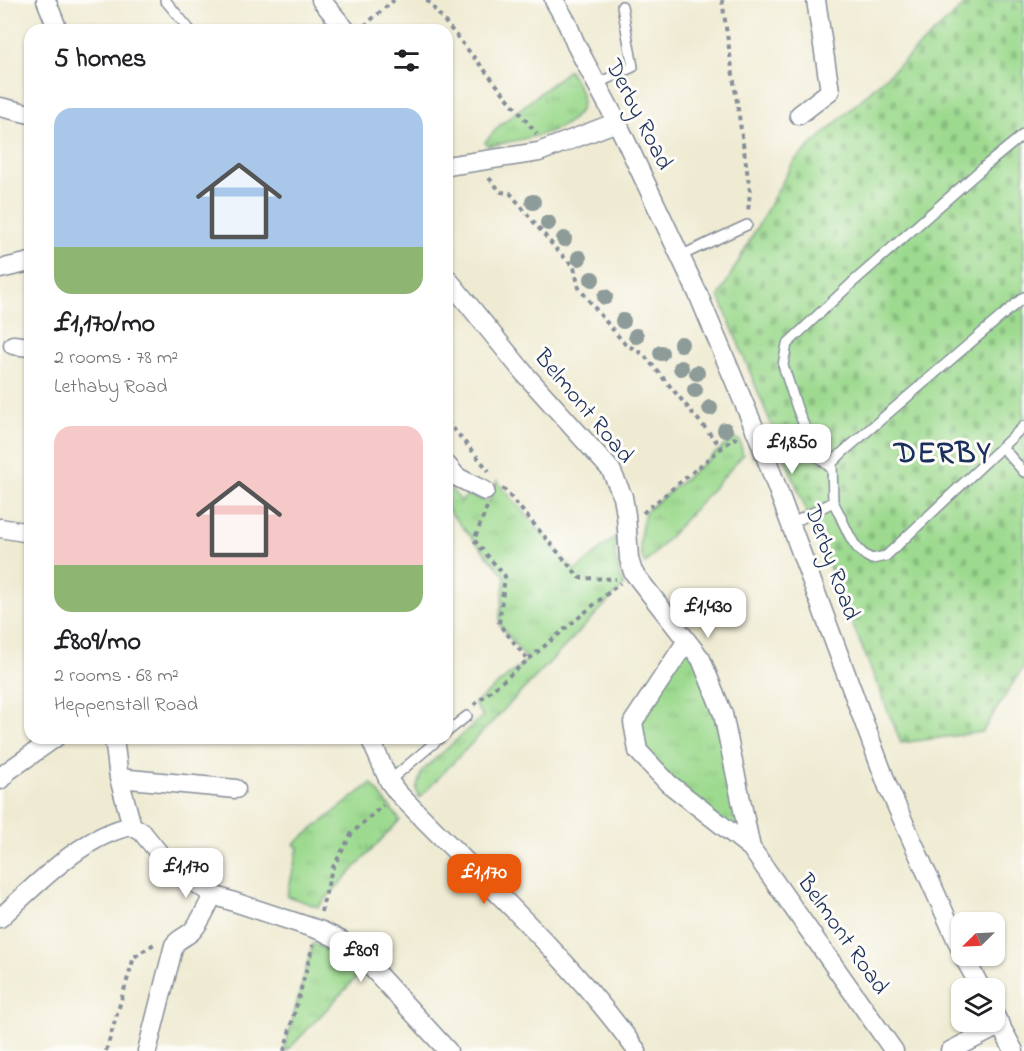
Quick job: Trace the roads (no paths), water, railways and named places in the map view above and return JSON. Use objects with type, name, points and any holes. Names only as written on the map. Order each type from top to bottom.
[{"type":"street","points":[[46,0],[56,24]]},
{"type":"street","points":[[321,0],[341,24]]},
{"type":"street","name":"Derby Road","points":[[554,0],[617,122],[680,256],[759,439],[888,787],[951,929]]},
{"type":"street","points":[[560,0],[567,23]]},
{"type":"street","points":[[799,114],[830,91],[816,0]]},
{"type":"street","points":[[0,107],[24,113]]},
{"type":"street","points":[[453,165],[539,152],[617,122]]},
{"type":"street","points":[[0,269],[24,263]]},
{"type":"street","name":"Belmont Road","points":[[453,285],[524,373],[611,470],[623,497],[629,559],[633,572],[701,659],[723,714],[751,848]]},
{"type":"street","points":[[453,472],[457,477],[491,491]]},
{"type":"street","points":[[0,528],[24,532]]},
{"type":"street","name":"Belmont Road","points":[[686,642],[633,722],[638,751],[668,783],[751,848],[894,1051]]},
{"type":"street","points":[[0,780],[8,771],[46,744]]},
{"type":"street","points":[[115,744],[119,778],[132,826]]},
{"type":"street","points":[[373,744],[397,792],[529,923],[610,1014],[637,1051]]},
{"type":"street","points":[[119,778],[236,789]]},
{"type":"street","points":[[0,918],[66,858],[115,829],[132,826],[142,832],[167,863],[213,895],[322,931],[342,941],[361,956],[448,1051]]},
{"type":"street","points":[[147,1051],[174,945],[192,932],[200,922],[213,895]]},
{"type":"street","points":[[950,1051],[978,1032]]},
{"type":"street","points":[[1004,1032],[1014,1051]]},
{"type":"lane","points":[[165,0],[185,24]]},
{"type":"lane","points":[[596,84],[633,67],[622,6]]},
{"type":"lane","points":[[831,468],[816,455],[797,408],[783,365],[788,344],[862,274],[1024,134]]},
{"type":"lane","points":[[680,256],[747,225]]},
{"type":"lane","points":[[1024,297],[832,463],[833,502],[857,550],[864,556],[877,559],[886,556],[1024,426]]},
{"type":"lane","points":[[1002,447],[1024,472]]},
{"type":"lane","points":[[791,524],[833,502]]},
{"type":"lane","points":[[453,727],[467,716]]},
{"type":"lane","points":[[389,780],[433,744]]},
{"type":"district","name":"DERBY","points":[[943,455]]}]
